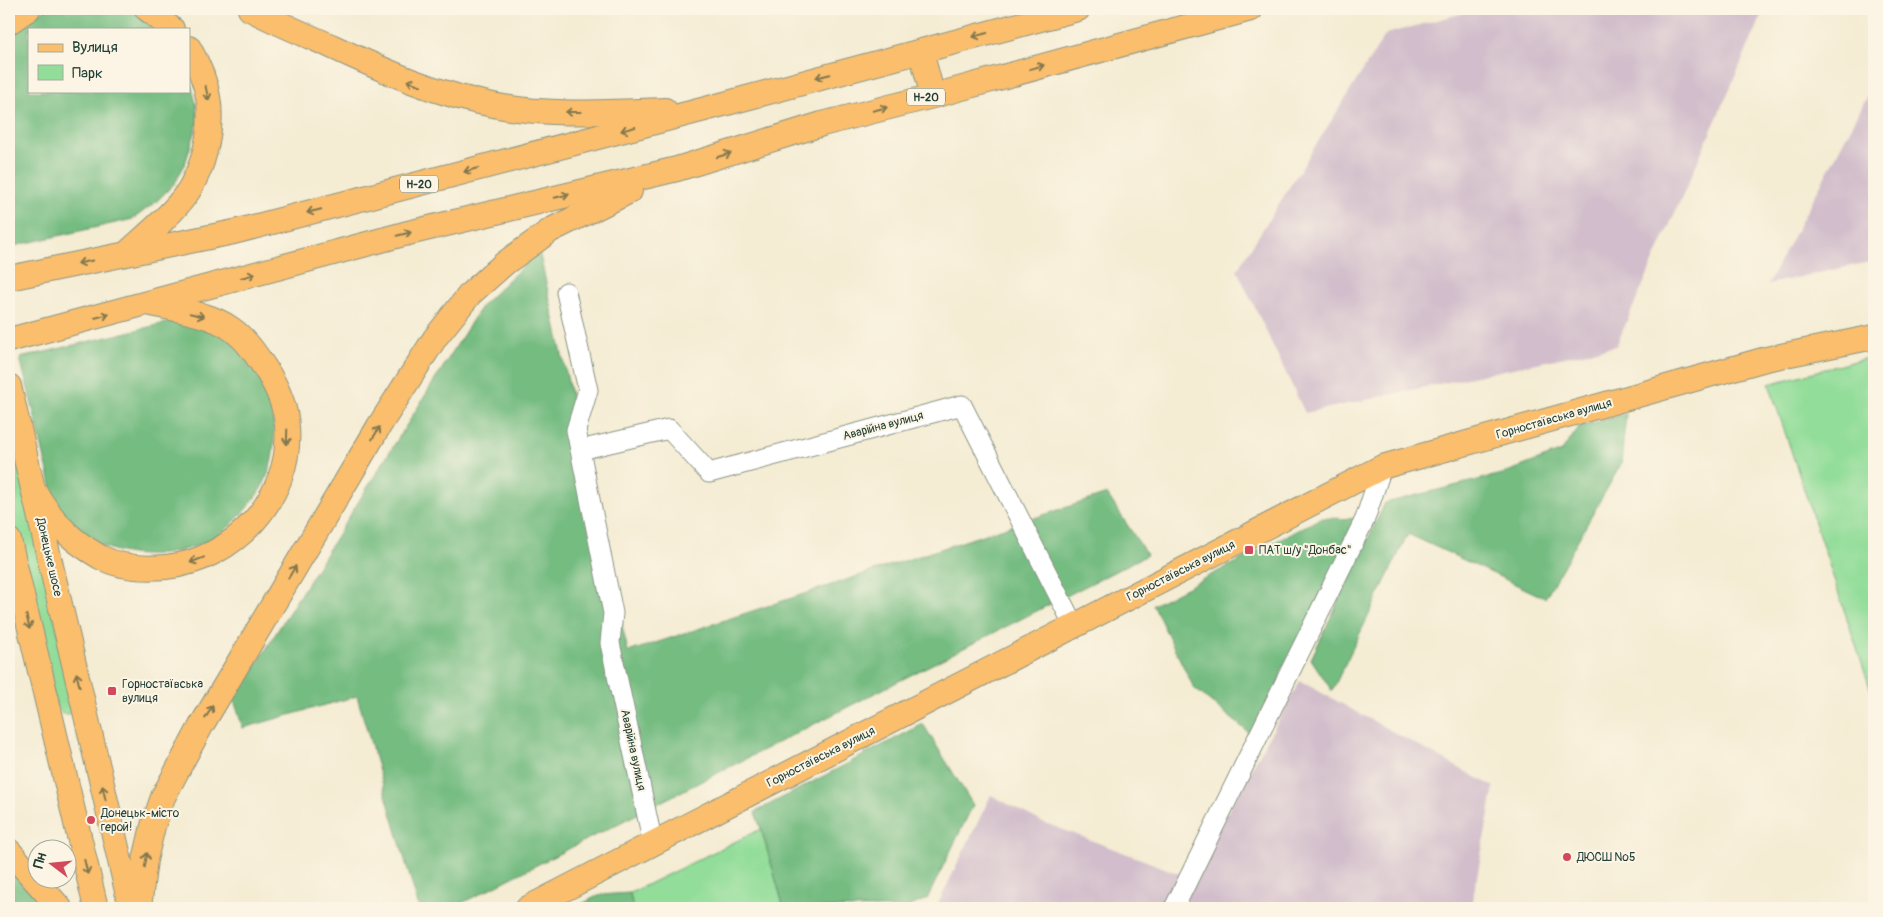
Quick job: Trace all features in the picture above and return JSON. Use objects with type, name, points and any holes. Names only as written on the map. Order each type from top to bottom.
[{"type":"main road","points":[[9,22],[28,9]]},
{"type":"main road","points":[[147,9],[171,28]]},
{"type":"main road","points":[[250,9],[402,79],[451,96],[499,106],[546,112],[709,108]]},
{"type":"main road","name":"Н-20","points":[[9,278],[44,269],[234,232],[1078,9]]},
{"type":"main road","name":"Н-20","points":[[9,340],[404,234],[677,169],[822,124],[933,96],[1251,9]]},
{"type":"main road","points":[[127,254],[165,218],[189,189],[202,163],[209,136],[211,112],[207,87],[190,50]]},
{"type":"main road","points":[[920,52],[933,96]]},
{"type":"main road","points":[[139,908],[145,860],[153,826],[163,797],[201,726],[379,426],[435,338],[470,294],[505,263],[551,230],[677,169]]},
{"type":"main road","points":[[34,492],[64,531],[85,548],[102,558],[120,565],[153,568],[190,563],[210,556],[228,546],[245,532],[270,500],[281,476],[286,452],[287,427],[282,403],[273,380],[246,342],[229,327],[206,317],[150,303]]},
{"type":"main road","name":"Горностаївська вулиця","points":[[528,908],[1382,468],[1766,359],[1874,337]]},
{"type":"main road","name":"Донецьке шосе","points":[[9,386],[131,908]]},
{"type":"main road","points":[[9,540],[96,908]]},
{"type":"main road","points":[[55,735],[64,744],[75,747],[86,739],[89,728]]},
{"type":"main road","points":[[9,851],[60,908]]},
{"type":"street","name":"Аварійна вулиця","points":[[566,292],[588,390],[576,430],[613,613],[610,643],[652,844]]},
{"type":"street","name":"Аварійна вулиця","points":[[580,450],[669,429],[709,473],[962,404],[1074,626]]},
{"type":"street","points":[[1174,908],[1365,520],[1382,468]]},
{"type":"shaded area","points":[[1478,9],[1765,9],[1616,346],[1305,413],[1237,270],[1386,34]]},
{"type":"shaded area","points":[[1874,84],[1874,261],[1768,284]]},
{"type":"shaded area","points":[[1300,681],[1494,787],[1471,908],[936,908],[991,795],[1040,821],[1191,878]]},
{"type":"green space","points":[[47,9],[130,9],[157,28],[28,28],[28,92],[190,92],[190,80],[196,103],[198,122],[185,164],[175,183],[157,201],[133,219],[9,247],[9,34],[34,15]]},
{"type":"green space","points":[[539,251],[628,652],[1107,494],[1147,555],[452,908],[419,908],[357,696],[243,728],[234,700],[482,305]]},
{"type":"green space","points":[[182,319],[217,330],[236,346],[250,362],[268,400],[273,420],[272,461],[265,481],[251,503],[215,538],[199,545],[157,555],[125,553],[101,545],[89,538],[57,508],[20,358]]},
{"type":"green space","points":[[1874,356],[1874,700],[1769,384]]},
{"type":"green space","points":[[9,414],[75,711],[69,714],[62,714],[56,705],[9,510]]},
{"type":"green space","points":[[1626,414],[1621,464],[1545,598],[1408,534],[1332,691],[1311,659],[1385,503],[1502,474],[1562,451],[1580,426]]},
{"type":"green space","points":[[1321,518],[1365,519],[1258,740],[1194,688],[1153,605]]},
{"type":"green space","points":[[923,724],[973,805],[927,899],[906,908],[784,908],[755,812]]},
{"type":"green space","points":[[761,829],[784,908],[633,908],[630,893]]},
{"type":"green space","points":[[9,861],[28,882],[28,890],[35,890],[51,908],[9,908]]},
{"type":"green space","points":[[630,893],[633,908],[574,908],[599,895]]},
{"type":"place","name":"ПАТ ш/у \"Донбас\"","points":[[1249,550]]},
{"type":"place","name":"Горностаївська вулиця","points":[[112,691]]},
{"type":"place","name":"Донецьк-місто герой!","points":[[91,820]]},
{"type":"place","name":"ДЮСШ №5","points":[[1567,857]]}]
